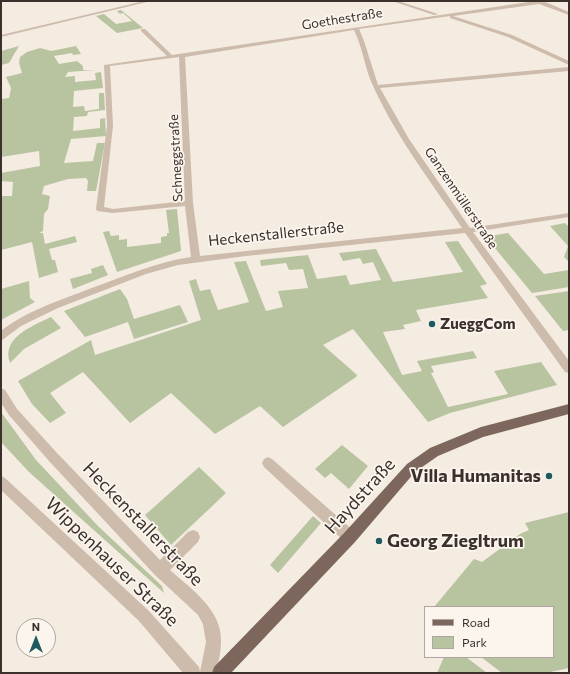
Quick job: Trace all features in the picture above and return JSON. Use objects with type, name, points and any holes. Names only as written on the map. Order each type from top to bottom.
[{"type":"main road","name":"Haydstraße","points":[[220,673],[350,537],[411,468],[434,452],[481,432],[569,410]]},
{"type":"street","points":[[1,36],[149,1]]},
{"type":"street","points":[[394,1],[416,9],[444,15],[492,29],[569,62]]},
{"type":"street","points":[[539,2],[569,14]]},
{"type":"street","name":"Goethestraße","points":[[189,203],[113,211],[100,209],[110,126],[107,65],[171,57],[356,28],[539,2]]},
{"type":"street","points":[[560,10],[569,9]]},
{"type":"street","name":"Ganzenmüllerstraße","points":[[356,28],[362,41],[376,87],[406,139],[468,231],[569,369]]},
{"type":"street","points":[[143,30],[171,57]]},
{"type":"street","name":"Schneggstraße","points":[[182,55],[189,203],[196,259]]},
{"type":"street","points":[[376,87],[569,69]]},
{"type":"street","name":"Heckenstallerstraße","points":[[1,337],[18,323],[55,306],[143,272],[196,259],[468,231],[569,215]]},
{"type":"street","name":"Heckenstallerstraße","points":[[1,393],[13,412],[43,447],[160,570],[202,610],[210,622],[214,642],[208,673]]},
{"type":"street","points":[[268,463],[350,537]]},
{"type":"street","name":"Wippenhauser Straße","points":[[1,482],[142,613],[193,673]]},
{"type":"street","points":[[160,570],[193,537]]},
{"type":"green space","points":[[121,10],[143,28],[117,33],[96,16],[104,14],[116,24],[132,21],[123,13],[120,14],[117,11]]},
{"type":"green space","points":[[19,46],[9,63],[1,65],[1,51]]},
{"type":"green space","points":[[76,46],[81,54],[73,55],[72,53],[54,56],[59,64],[77,61],[83,66],[83,70],[96,70],[68,72],[65,77],[75,76],[75,82],[96,80],[95,73],[101,72],[103,88],[74,91],[73,107],[84,106],[85,111],[99,109],[99,93],[104,93],[105,110],[88,112],[87,116],[74,117],[73,131],[100,128],[100,119],[105,118],[106,136],[71,139],[64,163],[93,161],[97,143],[105,143],[96,191],[87,191],[88,181],[86,178],[68,179],[44,186],[42,194],[50,196],[48,209],[44,214],[43,231],[39,233],[43,233],[45,244],[75,236],[77,242],[49,249],[52,260],[55,260],[58,272],[39,278],[32,242],[1,250],[1,196],[12,196],[13,182],[1,181],[1,173],[40,166],[39,151],[1,157],[1,99],[9,98],[11,88],[6,77],[22,73],[19,63],[20,57],[27,52],[40,48],[51,51]]},
{"type":"green space","points":[[177,209],[181,251],[117,272],[103,232],[109,231],[111,236],[119,235],[119,240],[127,239],[127,247],[161,243],[161,237],[167,236],[167,233],[169,233],[166,210]]},
{"type":"green space","points":[[565,223],[569,227],[569,262],[564,257],[568,246],[550,226]]},
{"type":"green space","points":[[508,233],[544,274],[569,270],[569,287],[532,293],[489,241],[490,236]]},
{"type":"green space","points":[[458,241],[487,284],[480,286],[488,298],[416,310],[421,321],[403,325],[405,329],[383,332],[402,375],[422,371],[417,361],[473,351],[477,358],[431,366],[434,372],[431,373],[448,407],[508,394],[494,371],[541,362],[557,385],[450,413],[428,422],[353,329],[323,345],[357,375],[356,377],[283,427],[260,406],[215,434],[171,393],[130,423],[83,372],[50,393],[66,413],[50,423],[32,404],[18,381],[91,340],[95,355],[201,320],[189,281],[196,279],[200,291],[210,289],[218,310],[249,302],[234,262],[246,261],[266,311],[283,307],[278,291],[308,288],[303,269],[289,270],[286,263],[261,266],[260,260],[308,255],[317,279],[346,275],[350,285],[381,280],[373,262],[363,264],[360,258],[343,261],[339,253],[376,249],[393,282],[463,272],[445,242]]},
{"type":"green space","points":[[103,265],[108,275],[73,289],[70,279],[92,273],[91,269]]},
{"type":"green space","points":[[29,281],[30,298],[35,302],[1,320],[1,289]]},
{"type":"green space","points":[[120,289],[127,299],[134,319],[180,305],[188,322],[134,339],[128,322],[85,337],[64,311]]},
{"type":"green space","points":[[569,291],[569,330],[563,331],[535,296]]},
{"type":"green space","points":[[51,317],[61,328],[24,349],[10,363],[8,354],[14,339],[28,329]]},
{"type":"green space","points":[[1,412],[36,460],[98,526],[162,586],[164,593],[29,472],[1,442]]},
{"type":"green space","points":[[342,445],[368,466],[349,489],[331,473],[325,478],[315,469]]},
{"type":"green space","points":[[199,467],[226,493],[171,545],[145,515]]},
{"type":"green space","points":[[569,512],[569,668],[546,673],[502,673],[482,658],[554,658],[554,606],[435,606],[474,559],[482,562],[520,534],[529,530],[525,523]]},
{"type":"green space","points":[[313,516],[321,523],[278,573],[270,565]]},
{"type":"green space","points":[[444,658],[467,658],[487,673],[437,673]]},
{"type":"place","name":"ZueggCom","points":[[432,324]]},
{"type":"place","name":"Villa Humanitas","points":[[549,476]]},
{"type":"place","name":"Georg Ziegltrum","points":[[379,541]]}]
